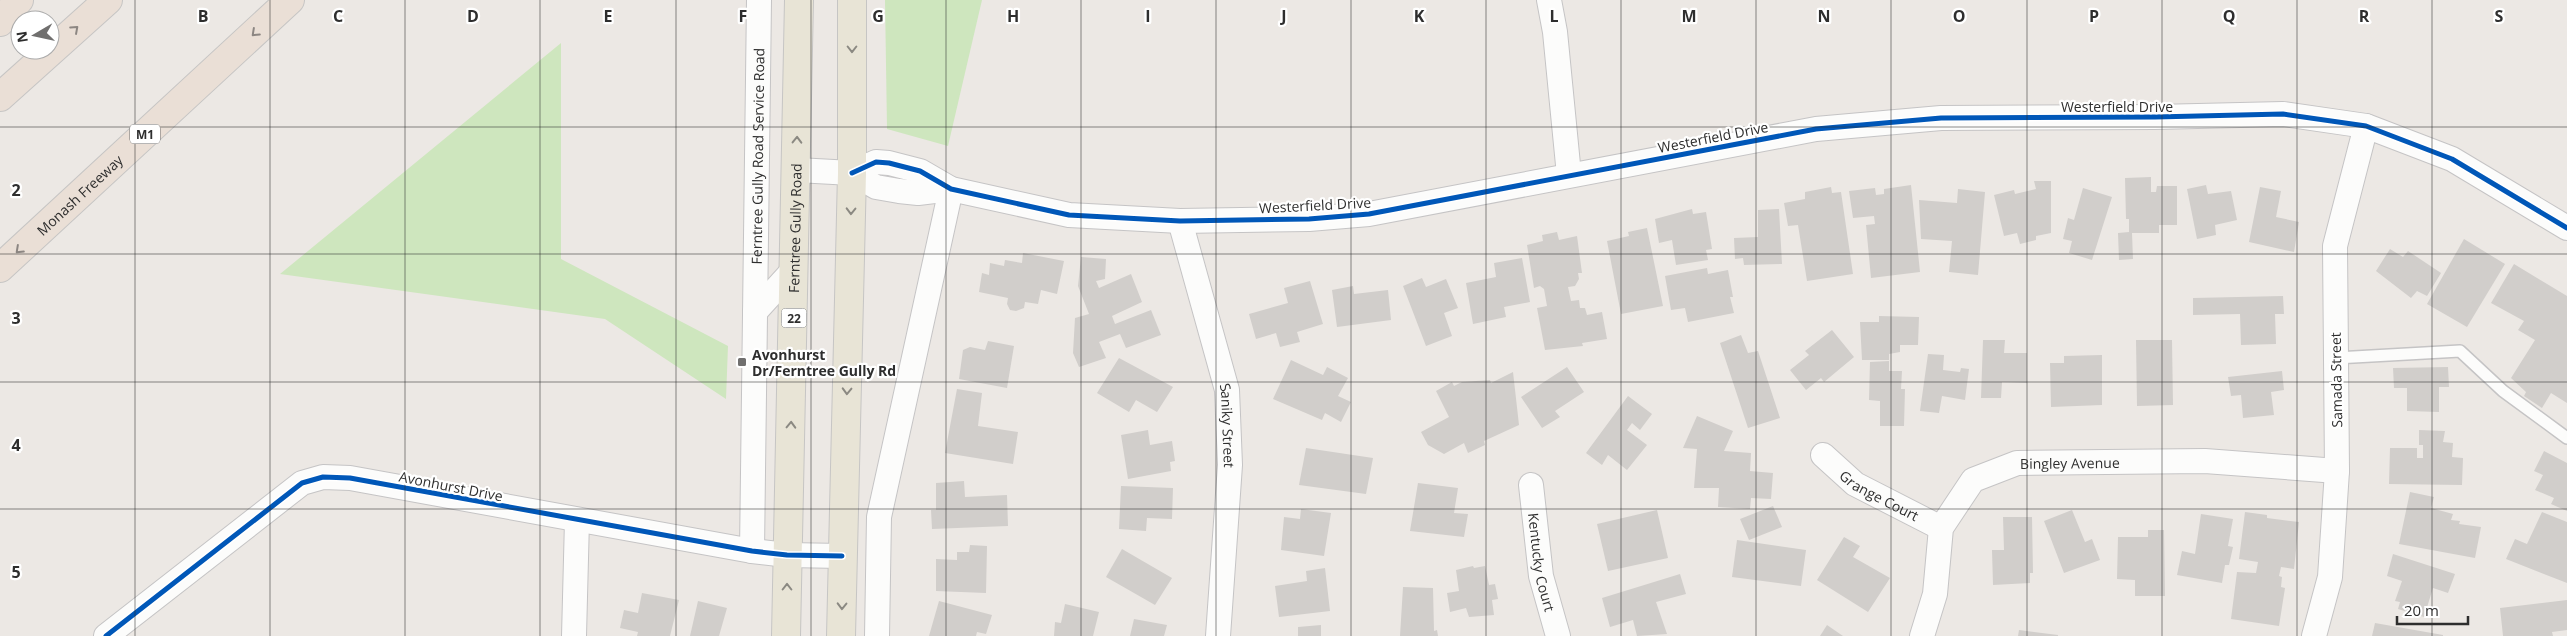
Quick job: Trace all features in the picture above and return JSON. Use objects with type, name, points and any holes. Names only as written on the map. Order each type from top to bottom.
[{"type":"highway","points":[[0,22],[20,0]]},
{"type":"highway","points":[[0,97],[108,0]]},
{"type":"highway","name":"Monash Freeway","points":[[0,268],[290,0]]},
{"type":"main road","name":"Ferntree Gully Road","points":[[786,636],[799,0]]},
{"type":"main road","points":[[841,636],[852,173],[852,0]]},
{"type":"street","name":"Ferntree Gully Road Service Road","points":[[752,551],[759,0]]},
{"type":"street","points":[[1549,0],[1555,32],[1568,176]]},
{"type":"street","name":"Westerfield Drive","points":[[796,170],[852,173],[876,162],[889,163],[920,170],[951,189],[1069,215],[1180,221],[1309,219],[1369,214],[1816,129],[1941,118],[2155,117],[2283,114],[2366,126],[2452,159],[2567,228]]},
{"type":"street","name":"Samada Street","points":[[2314,636],[2330,577],[2337,471],[2335,246],[2366,126]]},
{"type":"street","points":[[877,636],[879,517],[951,189]]},
{"type":"street","name":"Saniky Street","points":[[1180,221],[1227,390],[1230,466],[1218,636]]},
{"type":"street","points":[[755,312],[795,268]]},
{"type":"street","name":"Grange Court","points":[[1823,455],[1855,484],[1941,528]]},
{"type":"street","name":"Bingley Avenue","points":[[1922,636],[1935,594],[1941,528],[1973,480],[2017,463],[2205,461],[2337,471]]},
{"type":"street","name":"Avonhurst Drive","points":[[106,636],[302,483],[323,477],[350,478],[752,551],[787,555],[842,556]]},
{"type":"street","name":"Kentucky Court","points":[[1531,485],[1541,576],[1558,636]]},
{"type":"street","points":[[574,636],[577,520]]},
{"type":"lane","points":[[2336,358],[2460,351],[2503,390],[2567,438]]},
{"type":"green space","points":[[885,0],[982,0],[948,146],[887,129]]},
{"type":"green space","points":[[561,43],[561,259],[728,346],[726,399],[605,319],[280,274]]},
{"type":"building","points":[[2151,177],[2151,192],[2156,192],[2157,186],[2177,186],[2177,225],[2159,225],[2159,233],[2132,233],[2133,259],[2119,260],[2118,233],[2129,232],[2129,219],[2126,219],[2125,178]]},
{"type":"building","points":[[2034,181],[2051,181],[2051,233],[2036,236],[2036,240],[2020,244],[2017,233],[2004,236],[1994,195],[2014,190],[2015,194],[2036,189]]},
{"type":"building","points":[[1911,185],[1920,272],[1871,278],[1866,225],[1875,224],[1874,216],[1853,218],[1849,191],[1875,188],[1876,195],[1884,194],[1884,189]]},
{"type":"building","points":[[2206,185],[2208,194],[2231,191],[2237,220],[2215,225],[2216,235],[2197,239],[2187,189]]},
{"type":"building","points":[[1831,187],[1832,193],[1841,192],[1853,274],[1807,281],[1798,225],[1788,226],[1784,203],[1805,199],[1805,192]]},
{"type":"building","points":[[2260,187],[2281,191],[2276,217],[2299,222],[2294,252],[2249,242]]},
{"type":"building","points":[[2083,188],[2112,197],[2092,260],[2069,253],[2072,241],[2063,239],[2068,218],[2074,220]]},
{"type":"building","points":[[1958,189],[1985,192],[1978,275],[1949,272],[1952,241],[1921,239],[1919,200],[1957,203]]},
{"type":"building","points":[[1692,209],[1693,214],[1706,212],[1712,249],[1706,250],[1708,260],[1676,265],[1672,240],[1659,243],[1655,219]]},
{"type":"building","points":[[1779,209],[1782,264],[1744,265],[1743,258],[1735,259],[1734,238],[1758,237],[1758,210]]},
{"type":"building","points":[[1647,228],[1663,306],[1621,314],[1607,241],[1629,236],[1628,232]]},
{"type":"building","points":[[1557,232],[1559,240],[1577,236],[1582,273],[1578,273],[1579,279],[1575,286],[1568,287],[1571,301],[1579,300],[1580,308],[1585,308],[1587,315],[1602,312],[1607,339],[1582,343],[1583,346],[1545,350],[1537,308],[1547,306],[1544,289],[1540,286],[1534,288],[1527,245],[1543,241],[1542,235]]},
{"type":"building","points":[[2464,239],[2505,264],[2467,327],[2427,304]]},
{"type":"building","points":[[2390,249],[2403,257],[2408,251],[2441,273],[2427,296],[2417,291],[2411,298],[2376,271]]},
{"type":"building","points":[[1023,253],[1064,261],[1057,294],[1041,290],[1038,304],[1025,302],[1024,308],[1016,311],[1010,310],[1007,304],[1008,298],[979,292],[982,273],[989,275],[990,263],[1004,266],[1005,260],[1022,263]]},
{"type":"building","points":[[1081,257],[1106,259],[1105,279],[1096,281],[1099,288],[1131,274],[1142,302],[1112,316],[1115,324],[1151,310],[1161,335],[1126,348],[1120,334],[1099,342],[1106,358],[1079,367],[1073,353],[1075,318],[1089,314],[1078,286]]},
{"type":"building","points":[[1522,258],[1530,302],[1504,307],[1506,317],[1473,324],[1466,283],[1496,277],[1494,263]]},
{"type":"building","points":[[2514,264],[2567,296],[2567,403],[2551,393],[2542,408],[2524,396],[2526,392],[2511,378],[2535,340],[2518,330],[2524,321],[2491,303]]},
{"type":"building","points":[[1707,268],[1708,274],[1728,270],[1733,297],[1730,297],[1734,313],[1688,322],[1685,308],[1671,310],[1665,276]]},
{"type":"building","points":[[1422,278],[1426,287],[1446,279],[1458,308],[1444,313],[1452,336],[1426,346],[1403,286]]},
{"type":"building","points":[[1310,281],[1323,324],[1297,332],[1300,342],[1280,347],[1276,333],[1256,339],[1249,314],[1288,303],[1284,288]]},
{"type":"building","points":[[1353,286],[1354,294],[1388,290],[1391,320],[1337,327],[1332,290]]},
{"type":"building","points":[[2283,296],[2284,314],[2275,314],[2276,344],[2241,345],[2240,314],[2193,315],[2193,298]]},
{"type":"building","points":[[1879,316],[1919,317],[1918,345],[1900,345],[1900,352],[1889,354],[1889,360],[1862,360],[1860,322],[1879,322]]},
{"type":"building","points":[[1832,330],[1854,357],[1824,382],[1821,378],[1806,390],[1790,370],[1809,355],[1805,351]]},
{"type":"building","points":[[1741,335],[1748,353],[1758,351],[1780,418],[1748,428],[1720,343]]},
{"type":"building","points":[[1983,340],[2005,340],[2004,353],[2027,353],[2027,383],[2002,382],[2001,398],[1981,398]]},
{"type":"building","points":[[2136,340],[2172,340],[2173,405],[2137,406]]},
{"type":"building","points":[[988,341],[1014,346],[1007,388],[959,379],[963,350],[970,347],[985,350]]},
{"type":"building","points":[[1928,354],[1944,355],[1943,370],[1960,372],[1961,368],[1969,369],[1965,400],[1942,396],[1939,413],[1920,411]]},
{"type":"building","points":[[2102,355],[2102,405],[2051,407],[2050,363],[2064,363],[2064,356]]},
{"type":"building","points":[[1119,358],[1173,387],[1157,412],[1136,400],[1129,412],[1097,393]]},
{"type":"building","points":[[1291,360],[1323,375],[1327,367],[1348,378],[1338,396],[1351,402],[1341,422],[1325,413],[1322,420],[1273,399]]},
{"type":"building","points":[[1889,361],[1889,371],[1902,371],[1901,389],[1905,389],[1904,426],[1880,426],[1880,401],[1869,400],[1870,362]]},
{"type":"building","points":[[1567,367],[1584,392],[1555,411],[1560,417],[1542,428],[1521,397]]},
{"type":"building","points":[[2448,367],[2449,387],[2439,387],[2439,412],[2407,411],[2407,388],[2394,388],[2393,368]]},
{"type":"building","points":[[2282,371],[2284,390],[2271,392],[2274,415],[2243,418],[2241,395],[2231,396],[2228,377]]},
{"type":"building","points":[[1513,372],[1519,425],[1484,441],[1485,445],[1468,453],[1464,443],[1444,454],[1428,445],[1421,432],[1449,417],[1436,391],[1452,382],[1454,386],[1462,382],[1490,380],[1491,383]]},
{"type":"building","points":[[957,389],[982,393],[978,426],[1018,432],[1013,464],[945,453]]},
{"type":"building","points":[[1628,396],[1652,414],[1640,430],[1632,423],[1627,430],[1647,445],[1627,470],[1608,455],[1602,465],[1586,453]]},
{"type":"building","points":[[1697,416],[1733,431],[1724,451],[1751,453],[1750,471],[1773,473],[1771,499],[1751,498],[1750,509],[1718,507],[1719,488],[1694,488],[1697,449],[1683,448]]},
{"type":"building","points":[[1148,430],[1150,445],[1172,441],[1175,461],[1170,462],[1171,471],[1128,479],[1121,435]]},
{"type":"building","points":[[2419,430],[2445,431],[2443,442],[2453,443],[2452,457],[2463,458],[2462,485],[2389,484],[2390,448],[2417,448],[2417,458],[2423,458],[2423,445],[2419,445]]},
{"type":"building","points":[[1306,448],[1373,458],[1366,494],[1299,485]]},
{"type":"building","points":[[2544,451],[2567,463],[2567,511],[2551,504],[2554,498],[2535,490],[2543,475],[2534,471]]},
{"type":"building","points":[[964,481],[965,497],[1007,495],[1008,526],[932,529],[931,510],[936,510],[936,483]]},
{"type":"building","points":[[1418,483],[1458,488],[1454,513],[1468,514],[1464,537],[1410,531]]},
{"type":"building","points":[[1121,486],[1173,488],[1172,519],[1147,518],[1146,531],[1119,529]]},
{"type":"building","points":[[2410,492],[2434,497],[2431,508],[2453,514],[2451,520],[2460,521],[2459,524],[2481,527],[2475,558],[2399,544]]},
{"type":"building","points":[[1773,506],[1782,527],[1749,540],[1740,519]]},
{"type":"building","points":[[1301,509],[1331,513],[1324,556],[1281,550],[1284,517],[1300,519]]},
{"type":"building","points":[[1657,510],[1668,558],[1608,571],[1597,524]]},
{"type":"building","points":[[2072,510],[2085,542],[2092,539],[2100,560],[2064,573],[2044,521]]},
{"type":"building","points":[[2245,512],[2267,515],[2267,518],[2299,522],[2294,569],[2281,567],[2279,576],[2282,577],[2281,587],[2285,588],[2279,626],[2231,619],[2237,572],[2256,573],[2258,562],[2239,559]]},
{"type":"building","points":[[2542,512],[2567,522],[2567,583],[2506,559],[2515,539],[2527,544]]},
{"type":"building","points":[[2201,514],[2233,519],[2228,546],[2233,547],[2229,565],[2225,565],[2222,583],[2177,575],[2182,551],[2195,554]]},
{"type":"building","points":[[2003,517],[2032,517],[2033,573],[2030,573],[2030,583],[1993,585],[1992,550],[2004,550]]},
{"type":"building","points":[[2148,530],[2164,530],[2165,596],[2135,596],[2135,580],[2117,579],[2118,537],[2148,537]]},
{"type":"building","points":[[1844,537],[1860,546],[1853,557],[1890,578],[1868,612],[1817,580]]},
{"type":"building","points":[[1737,540],[1806,550],[1801,586],[1732,577]]},
{"type":"building","points":[[970,545],[987,546],[986,593],[936,591],[936,559],[957,560],[957,552],[969,552]]},
{"type":"building","points":[[1122,549],[1172,578],[1155,605],[1106,577]]},
{"type":"building","points":[[2393,554],[2455,574],[2448,593],[2433,588],[2424,617],[2398,609],[2400,602],[2395,601],[2402,581],[2387,576]]},
{"type":"building","points":[[1473,566],[1474,568],[1485,566],[1489,585],[1495,584],[1498,599],[1492,600],[1494,615],[1469,617],[1466,608],[1450,612],[1447,593],[1459,591],[1456,570]]},
{"type":"building","points":[[1325,568],[1330,611],[1279,617],[1275,586],[1307,581],[1306,571]]},
{"type":"building","points":[[1680,574],[1686,594],[1656,602],[1667,634],[1637,636],[1633,620],[1610,627],[1602,598]]},
{"type":"building","points":[[1403,587],[1433,588],[1434,631],[1437,630],[1438,636],[1400,636]]},
{"type":"building","points":[[642,593],[679,600],[670,636],[637,636],[638,632],[620,628],[624,610],[638,613]]},
{"type":"building","points":[[2567,600],[2567,630],[2552,632],[2553,636],[2503,636],[2500,608]]},
{"type":"building","points":[[698,601],[727,608],[719,636],[690,636]]},
{"type":"building","points":[[939,601],[992,615],[986,634],[977,632],[976,636],[929,636]]},
{"type":"building","points":[[1065,604],[1099,612],[1093,636],[1054,636],[1055,622],[1061,623]]},
{"type":"building","points":[[1134,619],[1167,625],[1164,636],[1130,636]]},
{"type":"building","points":[[2375,623],[2443,635],[2443,636],[2372,636]]},
{"type":"building","points":[[1321,625],[1321,636],[1298,636],[1298,627]]},
{"type":"building","points":[[1827,625],[1843,636],[1820,636]]},
{"type":"building","points":[[2019,630],[2058,635],[2058,636],[2018,636]]},
{"type":"cycle path","points":[[852,173],[876,162],[889,163],[920,171],[951,189],[1069,215],[1180,221],[1309,219],[1369,214],[1816,129],[1941,118],[2155,117],[2283,114],[2366,126],[2452,159],[2567,228]]},
{"type":"cycle path","points":[[106,636],[302,483],[323,477],[350,478],[752,551],[787,555],[842,556]]},
{"type":"place","name":"Avonhurst Dr/Ferntree Gully Rd","points":[[742,362]]}]
